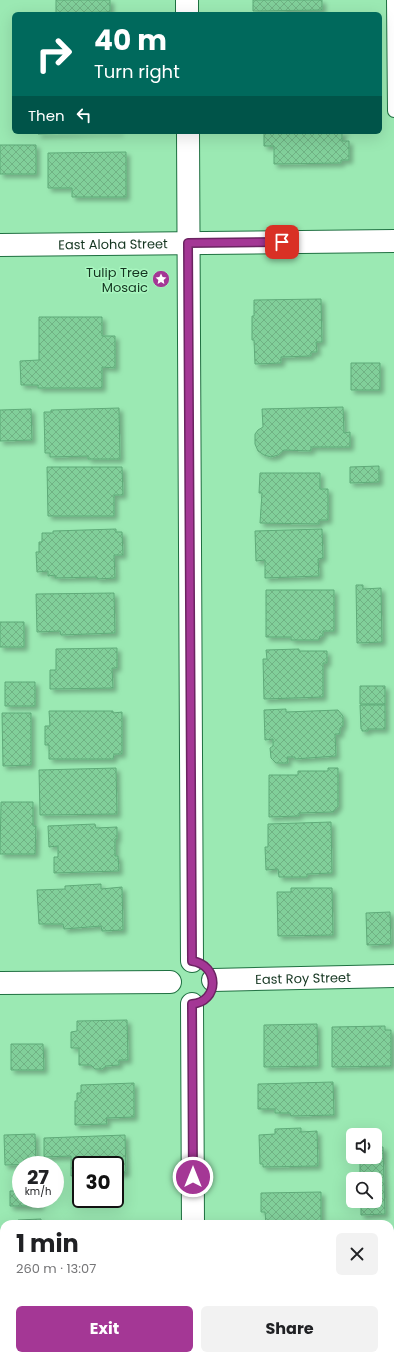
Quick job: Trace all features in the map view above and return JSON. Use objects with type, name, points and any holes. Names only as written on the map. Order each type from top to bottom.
[{"type":"street","points":[[187,0],[187,12]]},
{"type":"street","points":[[188,134],[192,961]]},
{"type":"street","name":"East Aloha Street","points":[[0,245],[394,241]]},
{"type":"street","points":[[192,961],[204,965],[209,970],[212,980],[213,984],[211,991],[207,997],[201,1002],[192,1004],[182,1002],[176,998],[172,992],[170,982],[172,972],[176,967],[182,962],[192,961]]},
{"type":"street","name":"East Roy Street","points":[[212,980],[394,976]]},
{"type":"street","points":[[0,983],[170,982]]},
{"type":"street","points":[[192,1004],[193,1220]]},
{"type":"lane","points":[[393,0],[394,111]]},
{"type":"building","points":[[56,0],[110,0],[110,12],[56,12]]},
{"type":"building","points":[[253,0],[322,0],[322,10],[253,11]]},
{"type":"building","points":[[264,134],[342,134],[342,141],[349,141],[349,160],[341,160],[341,163],[274,164],[274,146],[264,146]]},
{"type":"building","points":[[0,145],[36,145],[36,174],[0,174]]},
{"type":"building","points":[[126,152],[126,197],[72,197],[72,188],[48,188],[48,153]]},
{"type":"building","points":[[321,299],[322,342],[316,342],[317,352],[311,352],[311,356],[281,357],[281,363],[255,364],[254,340],[252,340],[254,300]]},
{"type":"building","points":[[39,317],[102,317],[102,336],[115,336],[115,368],[102,367],[102,388],[38,388],[38,385],[21,385],[20,361],[39,360]]},
{"type":"building","points":[[351,363],[380,363],[380,390],[351,390]]},
{"type":"building","points":[[343,407],[344,433],[350,432],[350,447],[311,447],[311,451],[284,450],[278,455],[271,457],[258,451],[255,444],[255,434],[263,427],[262,409]]},
{"type":"building","points":[[119,408],[120,459],[88,459],[88,456],[50,457],[50,453],[45,453],[44,412],[51,412],[51,410]]},
{"type":"building","points":[[31,409],[32,440],[0,441],[0,410]]},
{"type":"building","points":[[379,466],[379,482],[350,483],[350,467]]},
{"type":"building","points":[[47,467],[122,467],[123,495],[114,495],[114,516],[48,516]]},
{"type":"building","points":[[260,473],[320,473],[320,489],[328,489],[328,520],[319,520],[319,524],[260,523],[262,493],[259,493]]},
{"type":"building","points":[[116,529],[116,532],[122,532],[123,555],[114,555],[115,578],[55,578],[55,575],[48,576],[48,571],[37,572],[36,552],[39,552],[39,542],[42,542],[42,533],[53,533],[53,531]]},
{"type":"building","points":[[322,529],[323,558],[318,559],[319,576],[265,578],[265,560],[256,561],[255,531]]},
{"type":"building","points":[[356,585],[363,585],[363,589],[381,588],[382,642],[357,643]]},
{"type":"building","points":[[266,590],[334,590],[334,631],[323,631],[323,636],[320,636],[319,640],[291,640],[291,637],[266,637]]},
{"type":"building","points":[[114,593],[115,633],[61,635],[60,631],[37,632],[36,594]]},
{"type":"building","points":[[0,622],[24,622],[24,647],[0,647]]},
{"type":"building","points":[[117,648],[117,668],[112,668],[113,688],[50,689],[50,670],[56,670],[56,649]]},
{"type":"building","points":[[299,649],[299,651],[327,651],[327,663],[323,663],[323,697],[264,699],[263,659],[267,659],[266,650]]},
{"type":"building","points":[[5,682],[35,682],[35,706],[5,706]]},
{"type":"building","points":[[360,686],[385,686],[385,704],[360,704]]},
{"type":"building","points":[[360,705],[385,705],[385,729],[368,729],[368,731],[362,731]]},
{"type":"building","points":[[286,709],[286,712],[338,710],[343,716],[343,726],[340,728],[340,734],[335,734],[336,756],[295,759],[295,757],[287,757],[288,763],[276,763],[271,758],[270,748],[273,746],[273,739],[265,740],[264,710]]},
{"type":"building","points":[[49,711],[122,712],[122,754],[114,754],[113,759],[49,759],[49,745],[45,745],[45,726],[50,726]]},
{"type":"building","points":[[2,713],[31,713],[31,765],[3,766]]},
{"type":"building","points":[[116,768],[117,814],[40,815],[39,770]]},
{"type":"building","points":[[328,768],[338,768],[338,806],[333,812],[299,813],[299,816],[269,817],[269,775],[298,775],[298,771],[328,771]]},
{"type":"building","points":[[1,802],[33,802],[33,826],[36,826],[35,854],[0,854]]},
{"type":"building","points":[[331,822],[332,873],[307,874],[307,877],[279,877],[278,869],[266,870],[265,847],[268,847],[268,824]]},
{"type":"building","points":[[95,824],[96,828],[117,827],[115,856],[118,856],[119,871],[54,873],[54,857],[58,857],[58,846],[49,847],[48,826]]},
{"type":"building","points":[[101,884],[101,889],[122,887],[123,930],[102,931],[101,926],[64,929],[63,924],[39,924],[37,890],[65,889],[65,886]]},
{"type":"building","points":[[291,888],[332,888],[333,935],[278,936],[277,892],[291,892]]},
{"type":"building","points":[[390,912],[391,944],[367,945],[366,913]]},
{"type":"building","points":[[127,1020],[128,1060],[119,1060],[119,1065],[106,1066],[102,1069],[95,1069],[91,1065],[79,1065],[79,1048],[71,1048],[71,1032],[77,1031],[77,1021]]},
{"type":"building","points":[[317,1024],[318,1066],[264,1067],[264,1025]]},
{"type":"building","points":[[385,1026],[385,1030],[391,1030],[391,1066],[332,1067],[332,1027]]},
{"type":"building","points":[[11,1044],[43,1044],[44,1070],[11,1070]]},
{"type":"building","points":[[333,1082],[334,1115],[291,1116],[290,1113],[275,1113],[275,1109],[258,1109],[258,1084]]},
{"type":"building","points":[[134,1083],[134,1117],[106,1118],[107,1124],[75,1125],[75,1101],[77,1101],[77,1093],[81,1093],[81,1085]]},
{"type":"building","points":[[301,1128],[301,1132],[317,1131],[318,1166],[263,1167],[263,1164],[260,1164],[259,1135],[275,1134],[275,1129]]},
{"type":"building","points":[[35,1134],[36,1156],[12,1156],[12,1165],[5,1165],[4,1135]]},
{"type":"building","points":[[125,1135],[126,1173],[124,1173],[124,1156],[72,1156],[71,1176],[71,1156],[44,1156],[44,1138]]},
{"type":"building","points":[[383,1147],[385,1214],[361,1215],[361,1208],[382,1208],[382,1172],[360,1172],[360,1164],[382,1164]]},
{"type":"building","points":[[10,1191],[12,1191],[12,1206],[10,1206]]},
{"type":"building","points":[[321,1192],[321,1220],[266,1220],[265,1212],[261,1212],[261,1193]]},
{"type":"building","points":[[41,1219],[41,1220],[18,1220]]},
{"type":"place","name":"Tulip Tree Mosaic","points":[[161,279]]},
{"type":"route","points":[[193,1177],[192,1004],[201,1002],[207,997],[213,984],[209,970],[204,965],[192,961],[188,243],[282,242]]}]
